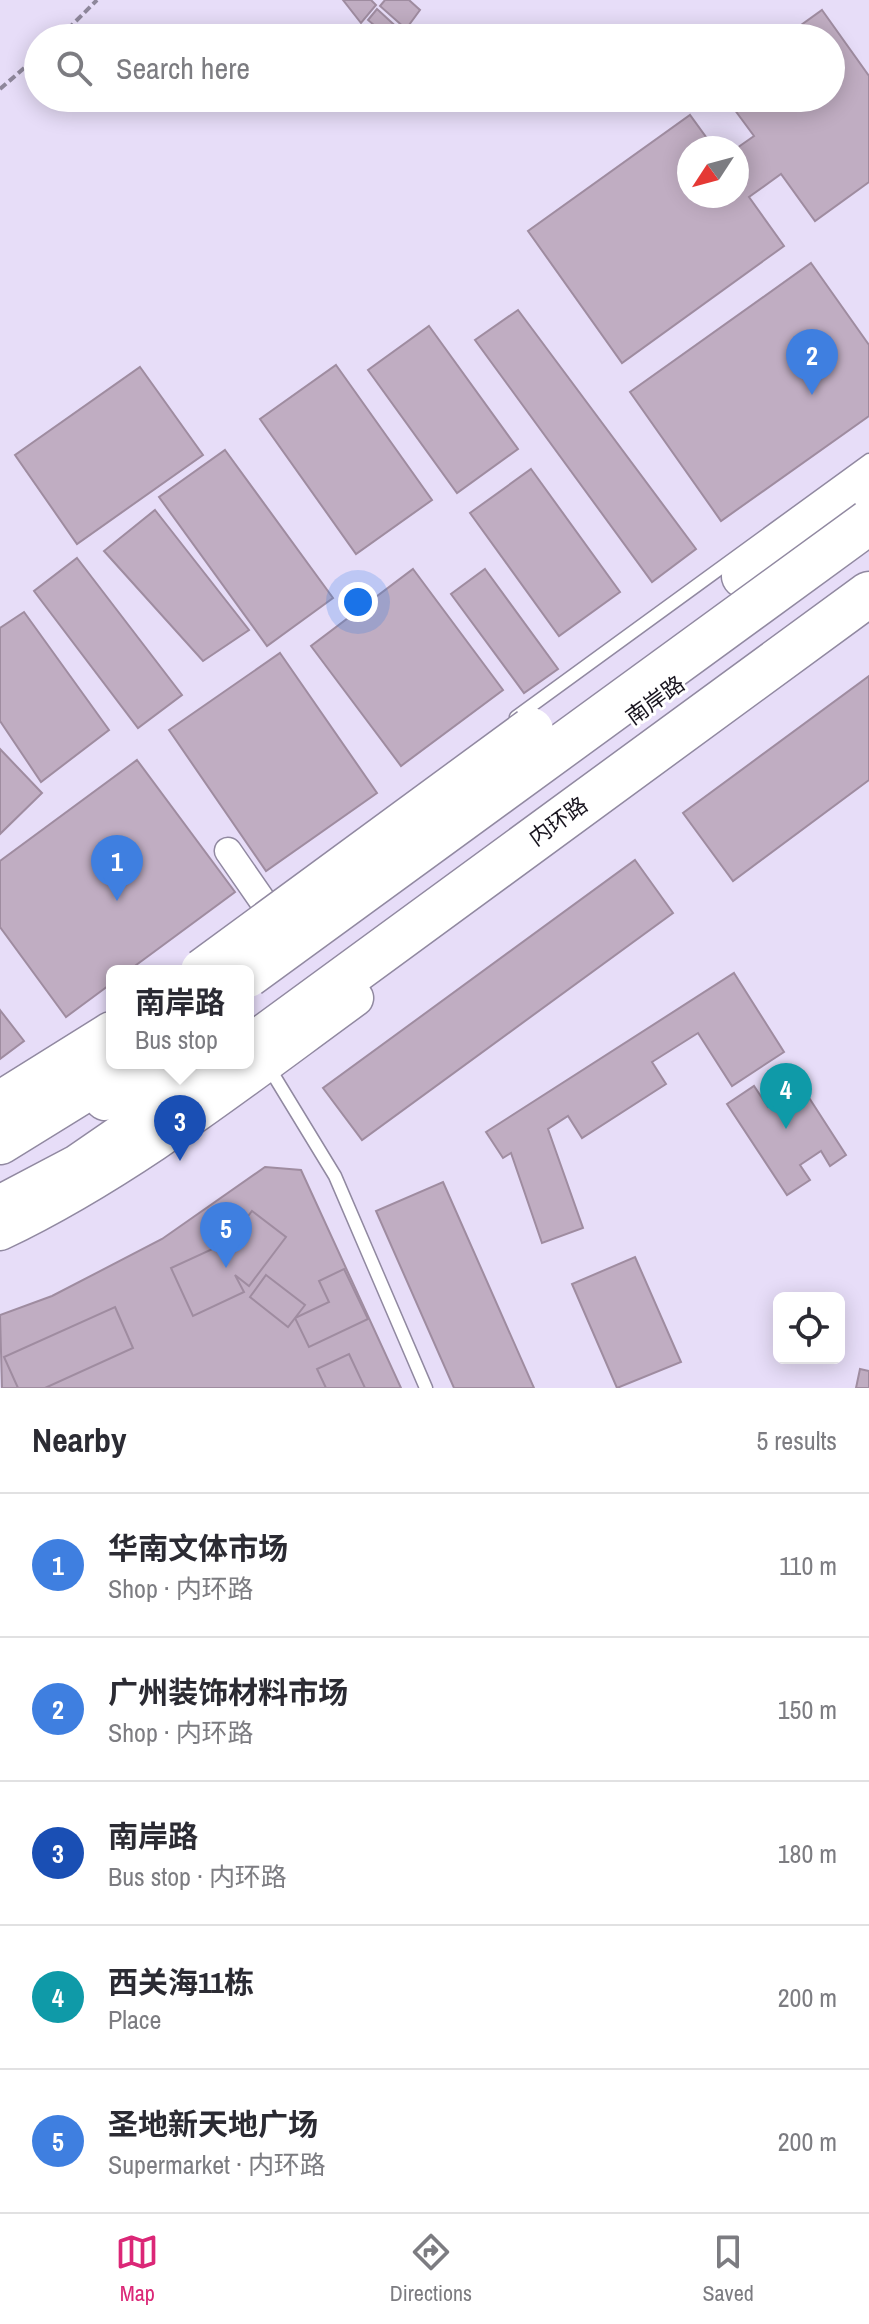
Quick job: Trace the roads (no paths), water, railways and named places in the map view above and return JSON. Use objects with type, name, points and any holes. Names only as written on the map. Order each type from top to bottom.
[{"type":"highway","points":[[211,965],[869,485]]},
{"type":"highway","points":[[254,971],[869,522]]},
{"type":"highway","name":"内环路","points":[[254,1054],[869,594]]},
{"type":"highway","points":[[0,1104],[106,1038]]},
{"type":"highway","points":[[0,1142],[118,1069]]},
{"type":"highway","name":"内环路","points":[[1,1222],[78,1167],[231,1069]]},
{"type":"main road","points":[[252,965],[869,505]]},
{"type":"main road","name":"南岸路","points":[[254,993],[869,544]]},
{"type":"main road","name":"南岸路","points":[[254,1024],[869,577]]},
{"type":"main road","points":[[254,1054],[869,618]]},
{"type":"main road","points":[[517,766],[585,751]]},
{"type":"main road","points":[[0,1132],[106,1067]]},
{"type":"main road","points":[[0,1161],[50,1135],[149,1069]]},
{"type":"main road","points":[[0,1189],[105,1131],[193,1069]]},
{"type":"street","points":[[228,851],[272,901],[288,938]]},
{"type":"lane","points":[[505,725],[869,460]]},
{"type":"lane","points":[[254,1066],[335,1176],[426,1388]]},
{"type":"place","name":"广州装饰材料市场","points":[[812,395]]},
{"type":"place","name":"华南文体市场","points":[[117,901]]},
{"type":"place","name":"西关海11栋","points":[[786,1129]]},
{"type":"place","name":"南岸路","points":[[180,1161]]},
{"type":"place","name":"圣地新天地广场","points":[[226,1268]]}]
